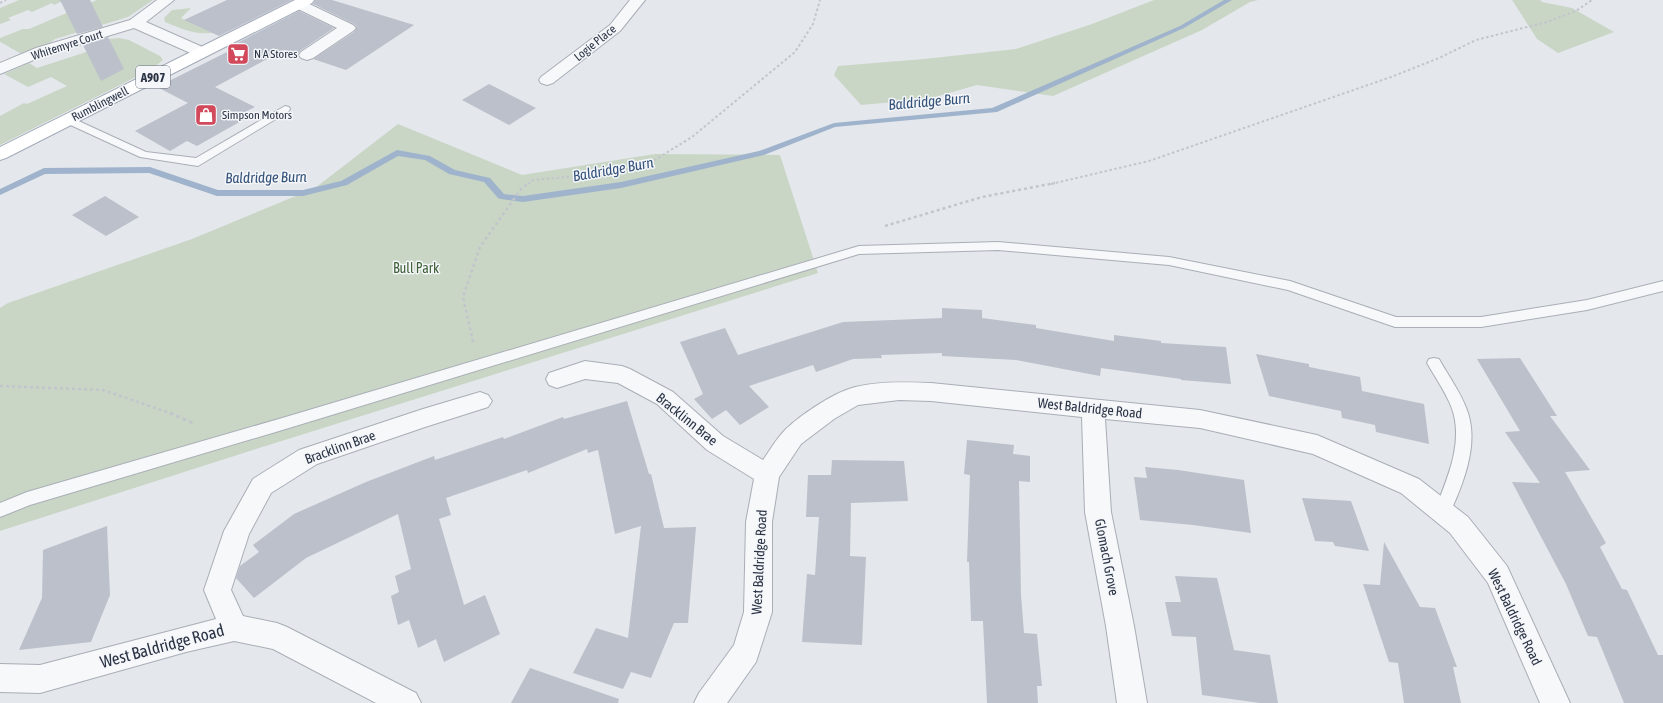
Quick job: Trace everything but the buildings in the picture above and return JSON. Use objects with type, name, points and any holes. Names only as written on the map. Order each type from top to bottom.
[{"type":"main road","name":"Rumblingwell","points":[[0,154],[303,2]]},
{"type":"street","name":"Whitemyre Court","points":[[0,69],[42,51],[135,23],[167,0]]},
{"type":"street","name":"Logie Place","points":[[547,80],[615,28],[638,0]]},
{"type":"street","points":[[303,2],[348,28],[307,55]]},
{"type":"street","points":[[135,23],[201,52]]},
{"type":"street","name":"Bracklinn Brae","points":[[557,378],[585,370],[622,375],[665,398],[715,443],[767,474]]},
{"type":"street","name":"West Baldridge Road","points":[[709,703],[746,652],[758,612],[758,522],[767,474],[793,437],[826,412],[854,396],[899,391],[931,392],[1200,419],[1317,445],[1410,486],[1459,525],[1498,575],[1555,703]]},
{"type":"street","name":"Bracklinn Brae","points":[[234,628],[217,590],[237,531],[262,486],[308,457],[423,418],[480,401]]},
{"type":"street","name":"Glomach Grove","points":[[1093,409],[1098,512],[1120,626],[1132,703]]},
{"type":"street","name":"West Baldridge Road","points":[[0,678],[40,679],[186,639],[234,628],[277,636],[406,703]]},
{"type":"lane","points":[[68,120],[144,155],[198,162],[285,109]]},
{"type":"lane","points":[[0,510],[27,499],[225,441],[859,250],[998,246],[1169,261],[1290,286],[1395,322],[1480,322],[1587,305],[1663,286]]},
{"type":"lane","points":[[1434,363],[1458,405],[1463,421],[1464,438],[1455,479],[1442,512]]},
{"type":"path","points":[[0,3],[6,0]]},
{"type":"path","points":[[478,365],[463,297],[480,247],[521,189],[533,180],[591,175],[645,166],[692,137],[795,52],[813,24],[820,0]]},
{"type":"path","points":[[859,250],[877,228],[982,197],[1046,185],[1149,160],[1391,77],[1439,58],[1476,40],[1547,22],[1576,11],[1592,0]]},
{"type":"path","points":[[0,386],[103,390],[181,417],[225,441]]},
{"type":"green space","points":[[19,0],[65,0],[54,5],[52,3],[32,12],[28,10],[8,18],[11,20],[0,24],[0,8]]},
{"type":"green space","points":[[97,0],[153,0],[128,17],[55,39],[31,53],[23,54],[17,52],[0,42],[0,38],[23,29],[29,29]]},
{"type":"green space","points":[[1154,0],[1258,0],[1250,2],[1202,30],[1053,96],[977,85],[928,99],[861,105],[834,75],[838,66],[924,59],[1016,49],[1092,24]]},
{"type":"green space","points":[[1512,0],[1540,0],[1542,2],[1572,8],[1614,32],[1558,53],[1537,39]]},
{"type":"green space","points":[[191,8],[181,18],[202,28],[227,30],[202,33],[188,31],[165,22],[164,18],[172,10]]},
{"type":"green space","points":[[119,38],[129,40],[160,56],[163,60],[152,69],[0,145],[0,116],[24,103],[27,104],[67,86],[51,77],[28,87],[4,74],[29,63],[37,68],[111,44],[109,39]]},
{"type":"green space","name":"Bull Park","points":[[398,124],[522,175],[655,154],[780,155],[818,273],[0,531],[0,308],[8,303],[192,239],[315,188]]},
{"type":"waterway","name":"Baldridge Burn","points":[[0,192],[44,171],[150,170],[217,193],[303,193],[344,183],[397,153],[427,158],[452,172],[487,180],[501,196],[523,199],[621,185],[761,153],[834,125],[994,110],[1182,27],[1229,0]]},
{"type":"place","name":"N A Stores","points":[[238,54]]},
{"type":"place","name":"Simpson Motors","points":[[206,115]]}]
